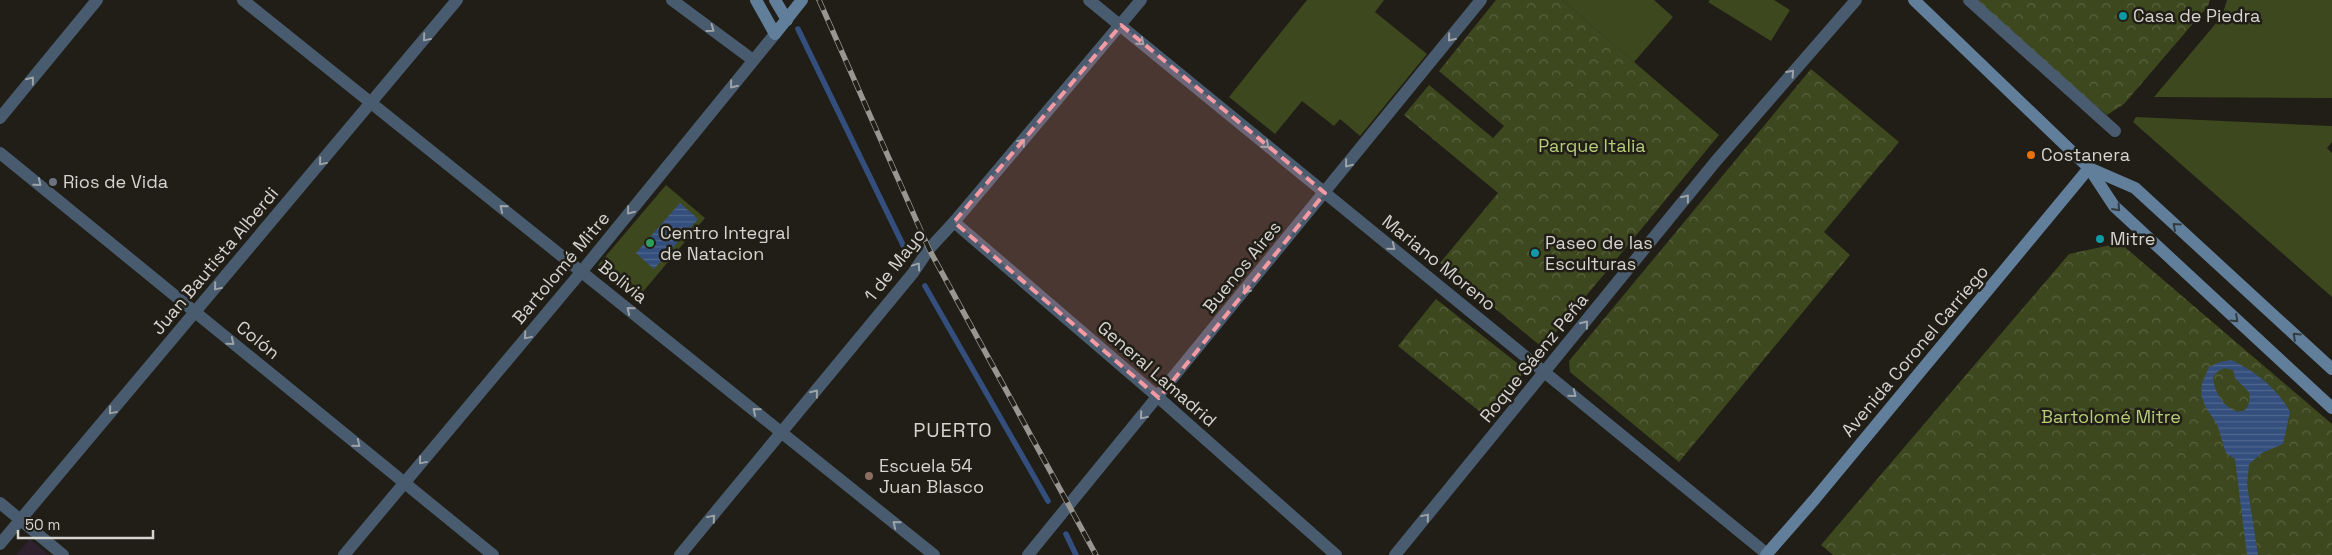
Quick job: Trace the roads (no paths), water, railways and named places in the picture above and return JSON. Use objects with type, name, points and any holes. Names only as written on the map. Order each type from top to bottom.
[{"type":"street","points":[[0,118],[97,0]]},
{"type":"street","name":"Bolivia","points":[[242,0],[934,555]]},
{"type":"street","name":"Juan Bautista Alberdi","points":[[0,544],[457,0]]},
{"type":"street","points":[[672,0],[753,60]]},
{"type":"street","points":[[756,0],[776,34]]},
{"type":"street","points":[[775,0],[787,20]]},
{"type":"street","name":"Bartolomé Mitre","points":[[344,555],[582,271],[802,0]]},
{"type":"street","name":"Mariano Moreno","points":[[1089,0],[1546,372],[1766,554]]},
{"type":"street","name":"1 de Mayo","points":[[680,555],[783,433],[913,273],[929,249],[1121,25],[1140,0]]},
{"type":"street","name":"Buenos Aires","points":[[1028,555],[1159,398],[1481,0]]},
{"type":"street","name":"Roque Sáenz Peña","points":[[1395,555],[1716,161],[1856,0]]},
{"type":"street","points":[[1914,0],[2089,168],[2114,206],[2332,408]]},
{"type":"street","points":[[1970,0],[2115,131]]},
{"type":"street","name":"Colón","points":[[0,153],[493,555]]},
{"type":"street","points":[[2089,168],[2135,188],[2332,369]]},
{"type":"street","name":"Avenida Coronel Carriego","points":[[1766,554],[1814,500],[2089,168]]},
{"type":"street","name":"General Lamadrid","points":[[954,222],[1159,398],[1336,555]]},
{"type":"street","points":[[0,503],[62,555]]},
{"type":"water","points":[[680,203],[698,219],[654,269],[636,253]]},
{"type":"water","points":[[2231,360],[2257,375],[2273,389],[2290,412],[2283,444],[2262,453],[2249,464],[2247,484],[2258,555],[2247,555],[2235,459],[2226,453],[2217,424],[2206,408],[2201,395],[2202,383],[2209,367]],"holes":[[[2224,368],[2233,370],[2235,378],[2249,392],[2249,403],[2246,409],[2241,411],[2234,411],[2221,399],[2213,378],[2217,372]]]},
{"type":"waterway","points":[[798,29],[905,249]]},
{"type":"waterway","points":[[925,286],[1048,501]]},
{"type":"waterway","points":[[1066,534],[1076,555]]},
{"type":"railway","points":[[819,0],[929,249],[1096,555]]},
{"type":"place","name":"Casa de Piedra","points":[[2123,16]]},
{"type":"place","name":"Costanera","points":[[2031,155]]},
{"type":"place","name":"Rios de Vida","points":[[53,182]]},
{"type":"place","name":"Mitre","points":[[2100,239]]},
{"type":"place","name":"Centro Integral de Natacion","points":[[650,243]]},
{"type":"place","name":"Paseo de las Esculturas","points":[[1535,253]]},
{"type":"place","name":"Escuela 54 Juan Blasco","points":[[869,476]]},
{"type":"district","name":"PUERTO","points":[[953,430]]},
{"type":"park label","name":"Parque Italia","points":[[1592,146]]}]
